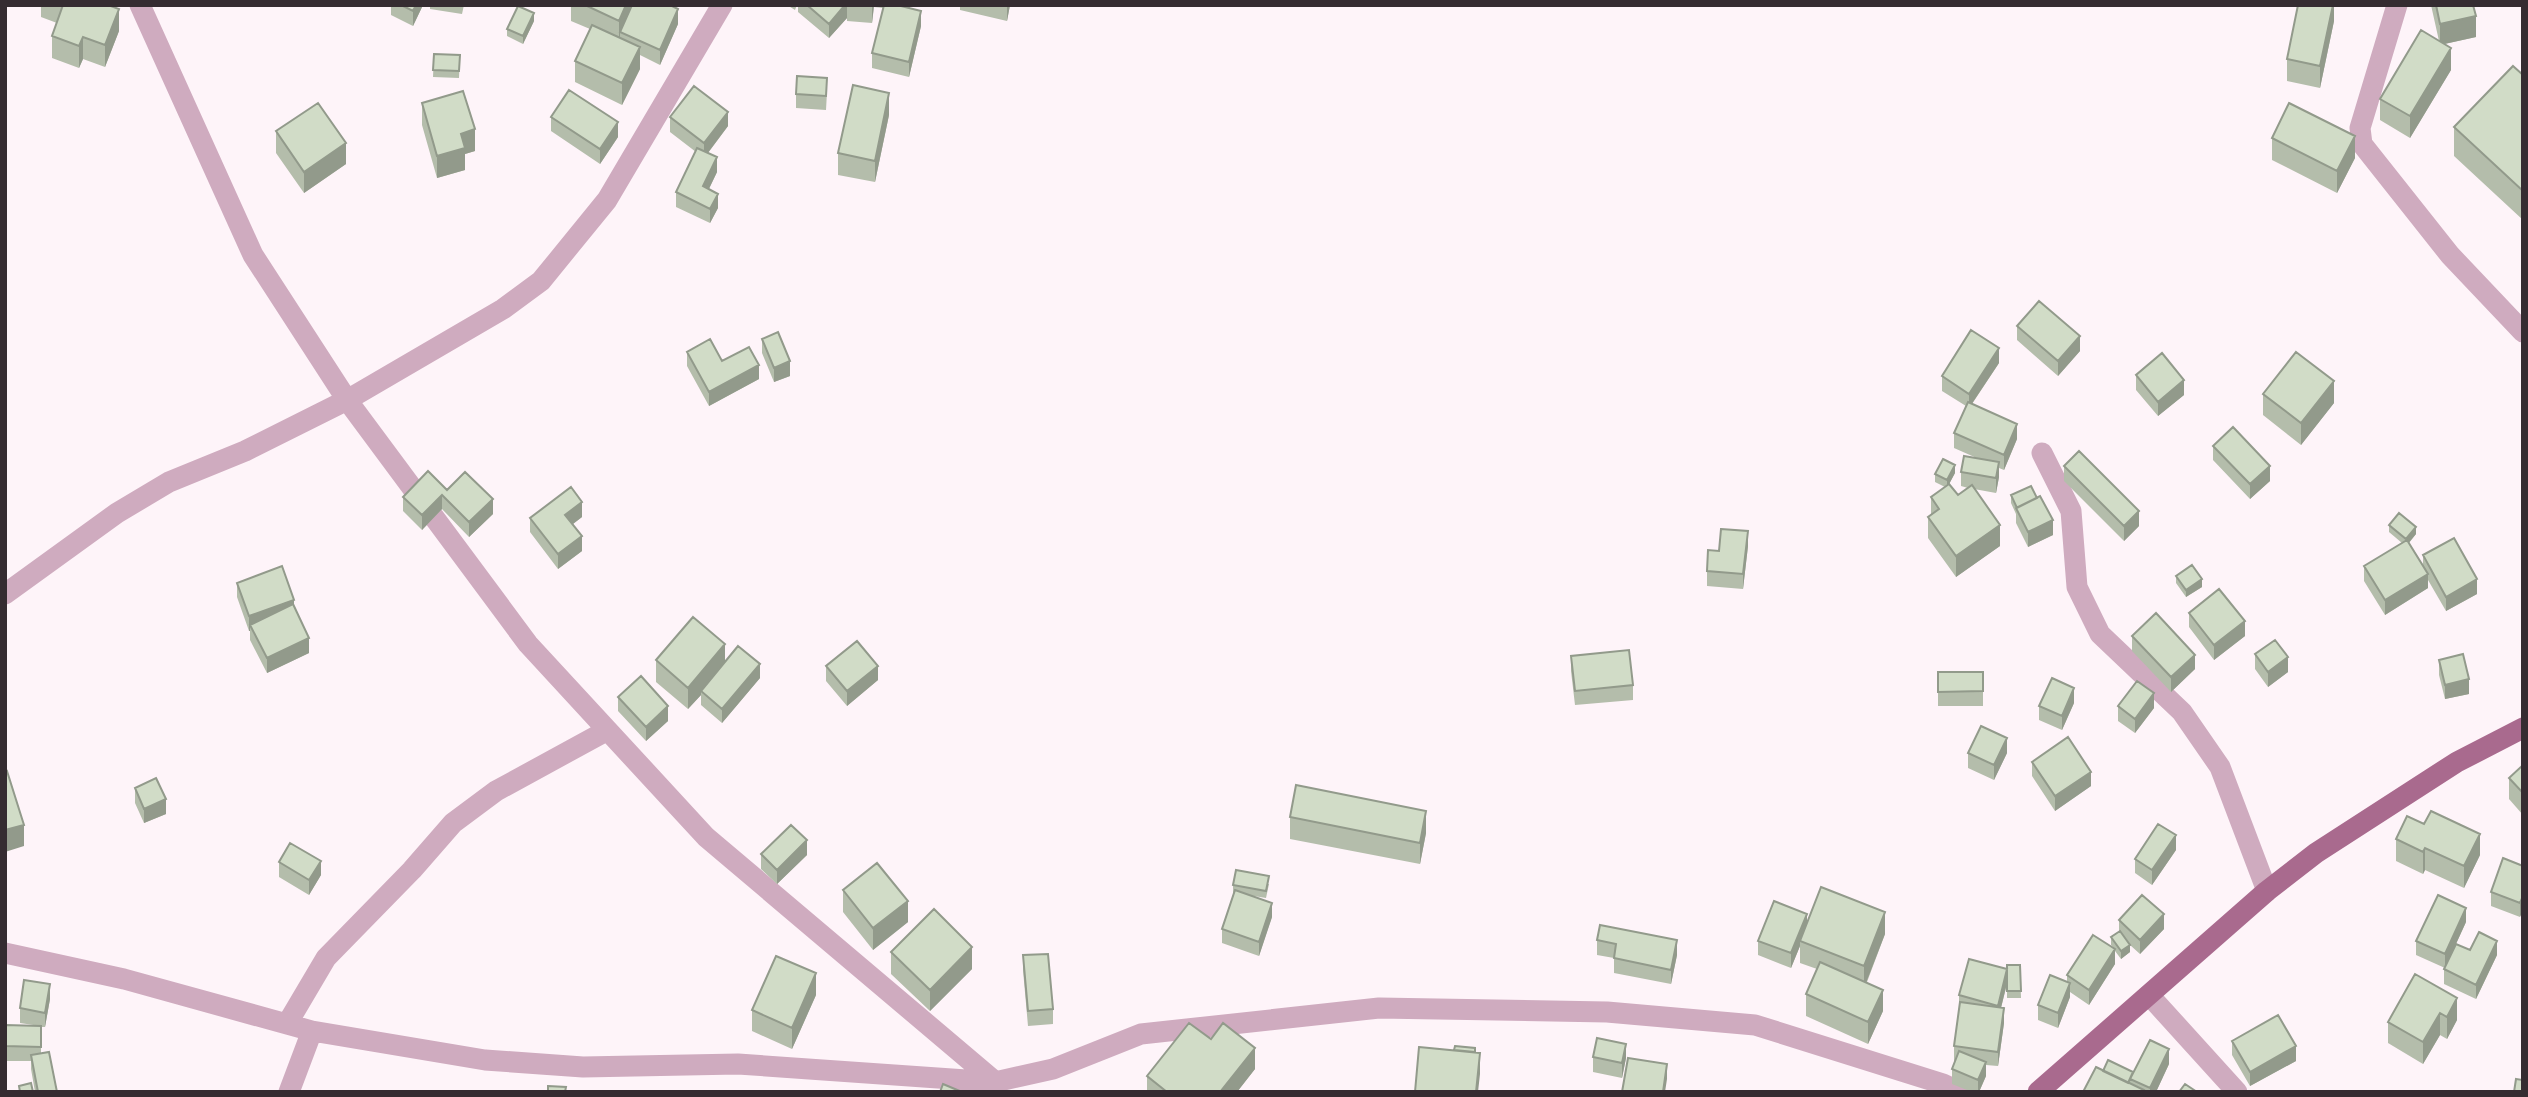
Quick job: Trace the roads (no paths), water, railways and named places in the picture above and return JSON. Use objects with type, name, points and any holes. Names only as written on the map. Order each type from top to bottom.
[{"type":"main road","points":[[2038,1092],[2267,891],[2316,853],[2457,762],[2523,728]]},
{"type":"street","points":[[140,5],[253,255],[347,400],[528,643],[706,837],[1001,1087]]},
{"type":"street","points":[[5,594],[117,513],[169,482],[245,452],[347,400],[503,309],[541,281],[607,200],[722,5]]},
{"type":"street","points":[[2397,5],[2360,128],[2362,144],[2450,255],[2523,332]]},
{"type":"street","points":[[2042,453],[2071,511],[2077,587],[2100,634],[2182,712],[2220,767],[2267,891]]},
{"type":"street","points":[[287,1024],[326,958],[412,870],[453,823],[496,791],[606,731]]},
{"type":"street","points":[[5,953],[124,979],[312,1031],[485,1060],[583,1067],[738,1064],[1001,1087],[1141,1034],[1380,1008],[1608,1012],[1755,1025],[1843,1051],[1960,1092]]},
{"type":"street","points":[[2149,995],[2237,1092]]},
{"type":"street","points":[[289,1092],[312,1031]]}]
